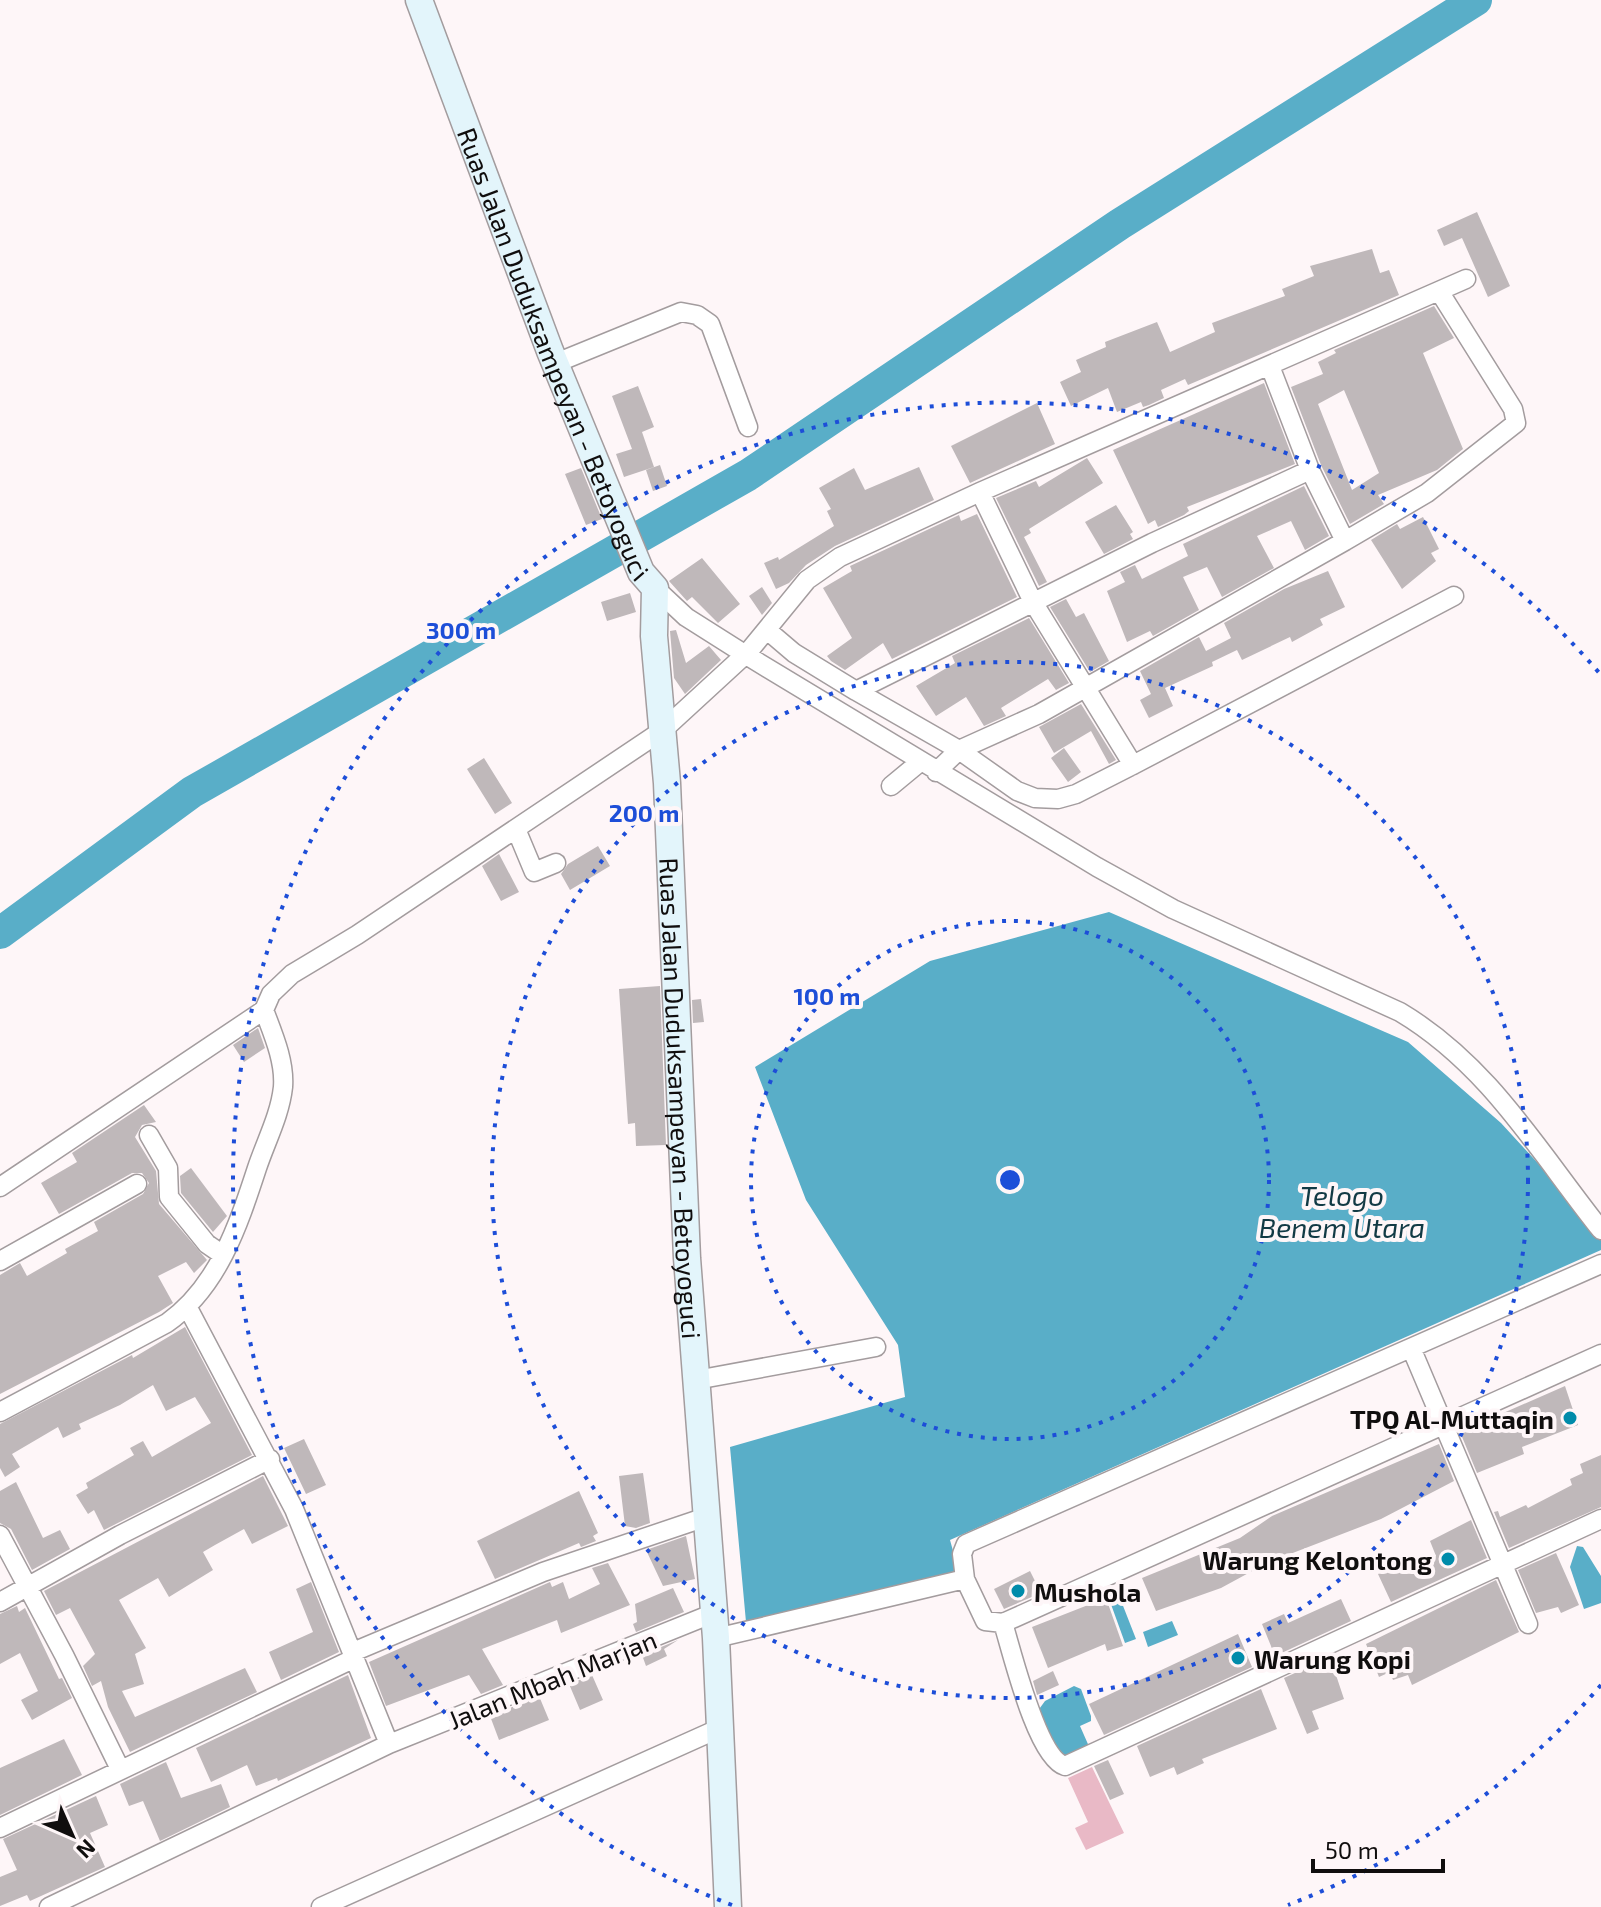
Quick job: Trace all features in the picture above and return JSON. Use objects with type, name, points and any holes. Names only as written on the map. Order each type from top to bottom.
[{"type":"main road","name":"Ruas Jalan Duduksampeyan - Betoyoguci","points":[[419,0],[556,363],[623,529],[648,580],[663,730],[696,1380],[715,1626],[728,1907]]},
{"type":"street","points":[[0,1187],[264,1010],[271,994],[292,974],[663,730],[755,644],[807,580],[840,557],[980,492],[1466,279]]},
{"type":"street","points":[[891,786],[1039,714],[1345,541],[1427,493],[1503,436],[1516,423],[1513,409],[1439,291]]},
{"type":"street","points":[[556,363],[681,312],[697,315],[710,324],[748,427]]},
{"type":"street","points":[[1270,366],[1310,470],[1345,541]]},
{"type":"street","points":[[856,691],[1033,602],[1310,470]]},
{"type":"street","points":[[980,492],[1033,602],[1133,765]]},
{"type":"street","points":[[648,580],[686,617],[755,644],[794,653],[856,691],[942,760],[1017,791],[1048,800],[1076,794],[1454,596]]},
{"type":"street","points":[[755,644],[1173,909],[1400,1012],[1432,1031],[1502,1096],[1601,1230]]},
{"type":"street","points":[[516,829],[534,872],[556,863]]},
{"type":"street","points":[[0,1412],[167,1323],[188,1308],[210,1280],[243,1214],[279,1108],[283,1084],[279,1052],[264,1010]]},
{"type":"street","points":[[149,1135],[168,1168],[169,1197],[207,1244],[223,1255]]},
{"type":"street","points":[[0,1261],[137,1184]]},
{"type":"street","points":[[1601,1264],[1412,1350],[1140,1465],[966,1544],[962,1554],[965,1579],[977,1611],[985,1621],[1003,1623],[1601,1354]]},
{"type":"street","points":[[188,1308],[270,1459],[389,1744]]},
{"type":"street","points":[[696,1380],[876,1347]]},
{"type":"street","points":[[1412,1350],[1528,1624]]},
{"type":"street","points":[[0,1602],[270,1459]]},
{"type":"street","points":[[0,1828],[354,1655],[543,1572],[706,1517]]},
{"type":"street","points":[[1003,1623],[1029,1708],[1053,1758],[1065,1766],[1601,1519]]},
{"type":"street","points":[[0,1535],[29,1586],[120,1769]]},
{"type":"street","name":"Jalan Mbah Marjan","points":[[49,1907],[389,1744],[715,1626],[965,1579]]},
{"type":"street","points":[[321,1907],[720,1728]]},
{"type":"shaded area","points":[[1092,1767],[1124,1833],[1086,1850],[1075,1828],[1088,1822],[1068,1778]]},
{"type":"water","name":"Telogo Benem Utara","points":[[1109,912],[1408,1042],[1501,1123],[1601,1232],[1601,1250],[950,1540],[960,1576],[746,1622],[730,1447],[905,1397],[898,1345],[806,1200],[755,1067],[930,961]]},
{"type":"water","points":[[1577,1546],[1583,1547],[1601,1576],[1601,1603],[1584,1609],[1570,1567]]},
{"type":"water","points":[[1118,1593],[1136,1639],[1125,1643],[1108,1596]]},
{"type":"water","points":[[1172,1621],[1178,1635],[1148,1647],[1143,1632]]},
{"type":"water","points":[[1074,1686],[1081,1689],[1091,1716],[1091,1721],[1080,1726],[1091,1751],[1060,1762],[1037,1712],[1045,1701]]},
{"type":"building","points":[[1477,212],[1510,286],[1488,297],[1462,238],[1444,246],[1437,230]]},
{"type":"building","points":[[1372,249],[1380,273],[1389,270],[1399,295],[1188,385],[1185,379],[1161,390],[1164,398],[1149,405],[1143,407],[1141,402],[1117,412],[1108,388],[1071,406],[1060,382],[1081,372],[1076,360],[1106,347],[1105,342],[1157,322],[1170,352],[1215,332],[1212,323],[1285,296],[1282,289],[1314,276],[1310,266]]},
{"type":"building","points":[[1434,306],[1454,338],[1423,353],[1463,449],[1437,470],[1378,495],[1384,504],[1350,524],[1321,465],[1291,387],[1323,374],[1318,362],[1336,353],[1334,350]],"holes":[[[1344,390],[1379,473],[1352,490],[1318,404]]]},
{"type":"building","points":[[1264,383],[1295,464],[1187,507],[1189,511],[1184,515],[1158,527],[1155,520],[1148,524],[1113,450]]},
{"type":"building","points":[[638,386],[654,427],[642,432],[654,467],[624,477],[616,454],[632,449],[612,396]]},
{"type":"building","points":[[1037,403],[1055,444],[970,483],[951,446]]},
{"type":"building","points":[[1087,458],[1103,483],[1029,529],[1031,533],[1024,537],[1047,582],[1039,586],[996,498],[1036,481],[1039,487]]},
{"type":"building","points":[[660,465],[667,486],[653,491],[646,470]]},
{"type":"building","points":[[919,467],[934,500],[835,546],[806,565],[789,583],[776,589],[764,563],[778,557],[779,560],[834,526],[827,511],[831,509],[819,488],[854,468],[865,490]]},
{"type":"building","points":[[581,468],[602,519],[586,525],[565,474]]},
{"type":"building","points":[[1304,486],[1329,536],[1305,550],[1291,521],[1257,536],[1274,568],[1222,597],[1207,567],[1183,577],[1199,610],[1153,636],[1150,631],[1127,642],[1107,591],[1125,582],[1120,572],[1135,565],[1142,579],[1188,556],[1183,544]]},
{"type":"building","points":[[1116,505],[1133,532],[1130,534],[1133,539],[1104,554],[1085,522]]},
{"type":"building","points":[[977,514],[1017,597],[892,659],[883,643],[845,670],[831,661],[827,656],[852,638],[823,588],[852,571],[850,566],[959,515],[961,521]]},
{"type":"building","points":[[1423,517],[1439,549],[1431,553],[1436,561],[1402,589],[1371,540],[1397,524],[1400,529]]},
{"type":"building","points":[[702,558],[740,604],[718,623],[692,597],[687,601],[669,581]]},
{"type":"building","points":[[1328,571],[1345,607],[1320,619],[1323,625],[1292,642],[1290,637],[1242,660],[1237,650],[1212,662],[1213,666],[1165,688],[1173,706],[1149,718],[1140,700],[1151,694],[1140,671],[1199,637],[1206,651],[1231,638],[1224,623],[1284,589]]},
{"type":"building","points":[[762,587],[772,603],[762,615],[749,596]]},
{"type":"building","points":[[630,593],[636,612],[607,621],[601,602]]},
{"type":"building","points":[[1066,599],[1076,617],[1084,613],[1109,661],[1090,672],[1050,607]]},
{"type":"building","points":[[1029,618],[1069,683],[1056,690],[1048,679],[1001,708],[1006,716],[984,726],[966,697],[936,716],[916,686],[955,663],[952,656]]},
{"type":"building","points":[[676,630],[686,663],[709,646],[721,660],[685,694],[674,678],[670,631]]},
{"type":"building","points":[[1081,704],[1116,760],[1109,764],[1091,731],[1054,753],[1039,727]]},
{"type":"building","points":[[1064,748],[1081,772],[1068,782],[1051,758]]},
{"type":"building","points":[[484,758],[512,803],[495,814],[467,769]]},
{"type":"building","points":[[598,846],[610,866],[570,890],[561,874],[568,864]]},
{"type":"building","points":[[499,854],[519,892],[501,901],[482,866]]},
{"type":"building","points":[[660,986],[666,1145],[636,1146],[635,1123],[628,1124],[619,989]]},
{"type":"building","points":[[701,999],[704,1022],[693,1023],[692,1000]]},
{"type":"building","points":[[258,1028],[265,1048],[244,1062],[233,1045]]},
{"type":"building","points":[[144,1105],[156,1122],[142,1125],[135,1137],[156,1171],[159,1204],[207,1260],[194,1273],[186,1262],[158,1276],[173,1303],[0,1394],[0,1275],[20,1263],[27,1276],[67,1253],[65,1249],[98,1231],[94,1222],[143,1194],[149,1183],[142,1173],[132,1173],[59,1214],[41,1183],[77,1162],[72,1153]]},
{"type":"building","points":[[191,1168],[227,1216],[213,1232],[181,1193],[180,1176]]},
{"type":"building","points":[[185,1327],[252,1455],[104,1530],[94,1510],[88,1514],[76,1495],[88,1488],[86,1483],[134,1455],[130,1448],[143,1441],[152,1457],[211,1423],[195,1397],[166,1411],[153,1385],[79,1424],[81,1429],[63,1438],[58,1427],[12,1454],[20,1467],[5,1477],[0,1468],[0,1424],[132,1355],[133,1358]]},
{"type":"building","points":[[1565,1386],[1578,1425],[1522,1447],[1524,1454],[1477,1473],[1460,1432]]},
{"type":"building","points":[[304,1439],[326,1485],[306,1494],[284,1448]]},
{"type":"building","points":[[1439,1444],[1454,1481],[1381,1519],[1267,1563],[1221,1588],[1156,1611],[1142,1578],[1240,1538],[1272,1516]]},
{"type":"building","points":[[1601,1455],[1601,1507],[1509,1548],[1494,1512],[1498,1511],[1500,1517],[1526,1505],[1528,1508],[1572,1485],[1570,1479],[1583,1473],[1580,1464]]},
{"type":"building","points":[[643,1473],[650,1523],[636,1528],[625,1526],[619,1476]]},
{"type":"building","points":[[263,1476],[288,1526],[252,1544],[244,1529],[203,1552],[213,1570],[169,1597],[158,1578],[119,1600],[146,1648],[135,1654],[144,1684],[122,1691],[135,1717],[245,1668],[257,1692],[130,1752],[108,1707],[101,1681],[92,1686],[83,1666],[95,1654],[70,1608],[56,1615],[44,1591]]},
{"type":"building","points":[[16,1482],[43,1538],[60,1530],[70,1549],[32,1570],[11,1529],[0,1523],[0,1491]]},
{"type":"building","points":[[579,1491],[598,1533],[593,1536],[596,1541],[581,1547],[579,1543],[495,1579],[477,1541]]},
{"type":"building","points":[[1471,1520],[1487,1558],[1391,1602],[1378,1574],[1405,1556],[1410,1568],[1436,1556],[1430,1541]]},
{"type":"building","points":[[686,1536],[695,1579],[663,1586],[646,1550]]},
{"type":"building","points":[[1556,1553],[1579,1605],[1561,1613],[1558,1607],[1536,1613],[1518,1570]]},
{"type":"building","points":[[608,1563],[630,1605],[561,1633],[557,1620],[482,1649],[503,1685],[481,1694],[469,1675],[386,1706],[369,1662],[550,1582],[552,1587],[563,1582],[569,1599],[600,1584],[592,1568]]},
{"type":"building","name":"Mushola","points":[[1030,1571],[1041,1593],[1004,1609],[994,1589]]},
{"type":"building","points":[[1496,1580],[1519,1632],[1412,1685],[1408,1675],[1393,1680],[1390,1672],[1379,1677],[1366,1644]]},
{"type":"building","points":[[311,1582],[339,1652],[281,1680],[269,1652],[313,1632],[296,1589]]},
{"type":"building","points":[[673,1588],[684,1612],[636,1632],[633,1624],[637,1622],[635,1604]]},
{"type":"building","points":[[1106,1598],[1123,1646],[1107,1651],[1105,1644],[1048,1668],[1032,1627]]},
{"type":"building","points":[[1341,1599],[1351,1621],[1275,1656],[1262,1624],[1284,1614],[1288,1623]]},
{"type":"building","points":[[17,1606],[19,1612],[25,1608],[59,1679],[62,1678],[72,1698],[32,1720],[21,1700],[38,1691],[20,1653],[0,1664],[0,1614]]},
{"type":"building","points":[[1238,1634],[1252,1667],[1104,1735],[1089,1704]]},
{"type":"building","points":[[678,1640],[664,1649],[667,1656],[646,1666],[642,1655]]},
{"type":"building","points":[[1330,1657],[1344,1699],[1312,1711],[1319,1729],[1307,1734],[1284,1678]]},
{"type":"building","points":[[1053,1671],[1059,1685],[1037,1695],[1033,1681]]},
{"type":"building","points":[[348,1675],[371,1738],[278,1781],[277,1778],[256,1786],[247,1765],[211,1782],[196,1748]]},
{"type":"building","points":[[592,1675],[603,1700],[580,1710],[569,1684]]},
{"type":"building","points":[[1261,1689],[1277,1729],[1202,1759],[1204,1763],[1177,1775],[1174,1767],[1150,1777],[1137,1746]]},
{"type":"building","points":[[539,1696],[549,1720],[499,1740],[490,1716]]},
{"type":"building","points":[[64,1739],[82,1775],[0,1815],[0,1768]]},
{"type":"building","points":[[1108,1760],[1124,1794],[1110,1800],[1094,1766]]},
{"type":"building","points":[[166,1762],[181,1798],[221,1784],[230,1807],[160,1841],[143,1801],[129,1806],[120,1784]]},
{"type":"building","points":[[96,1796],[108,1825],[90,1833],[105,1867],[30,1901],[27,1895],[0,1906],[0,1877],[17,1870],[3,1839]]},
{"type":"waterway","points":[[0,933],[192,792],[748,475],[1120,224],[1476,0]]},
{"type":"place","name":"TPQ Al-Muttaqin","points":[[1570,1418]]},
{"type":"place","name":"Warung Kelontong","points":[[1448,1559]]},
{"type":"place","name":"Mushola","points":[[1018,1591]]},
{"type":"place","name":"Warung Kopi","points":[[1238,1658]]}]
